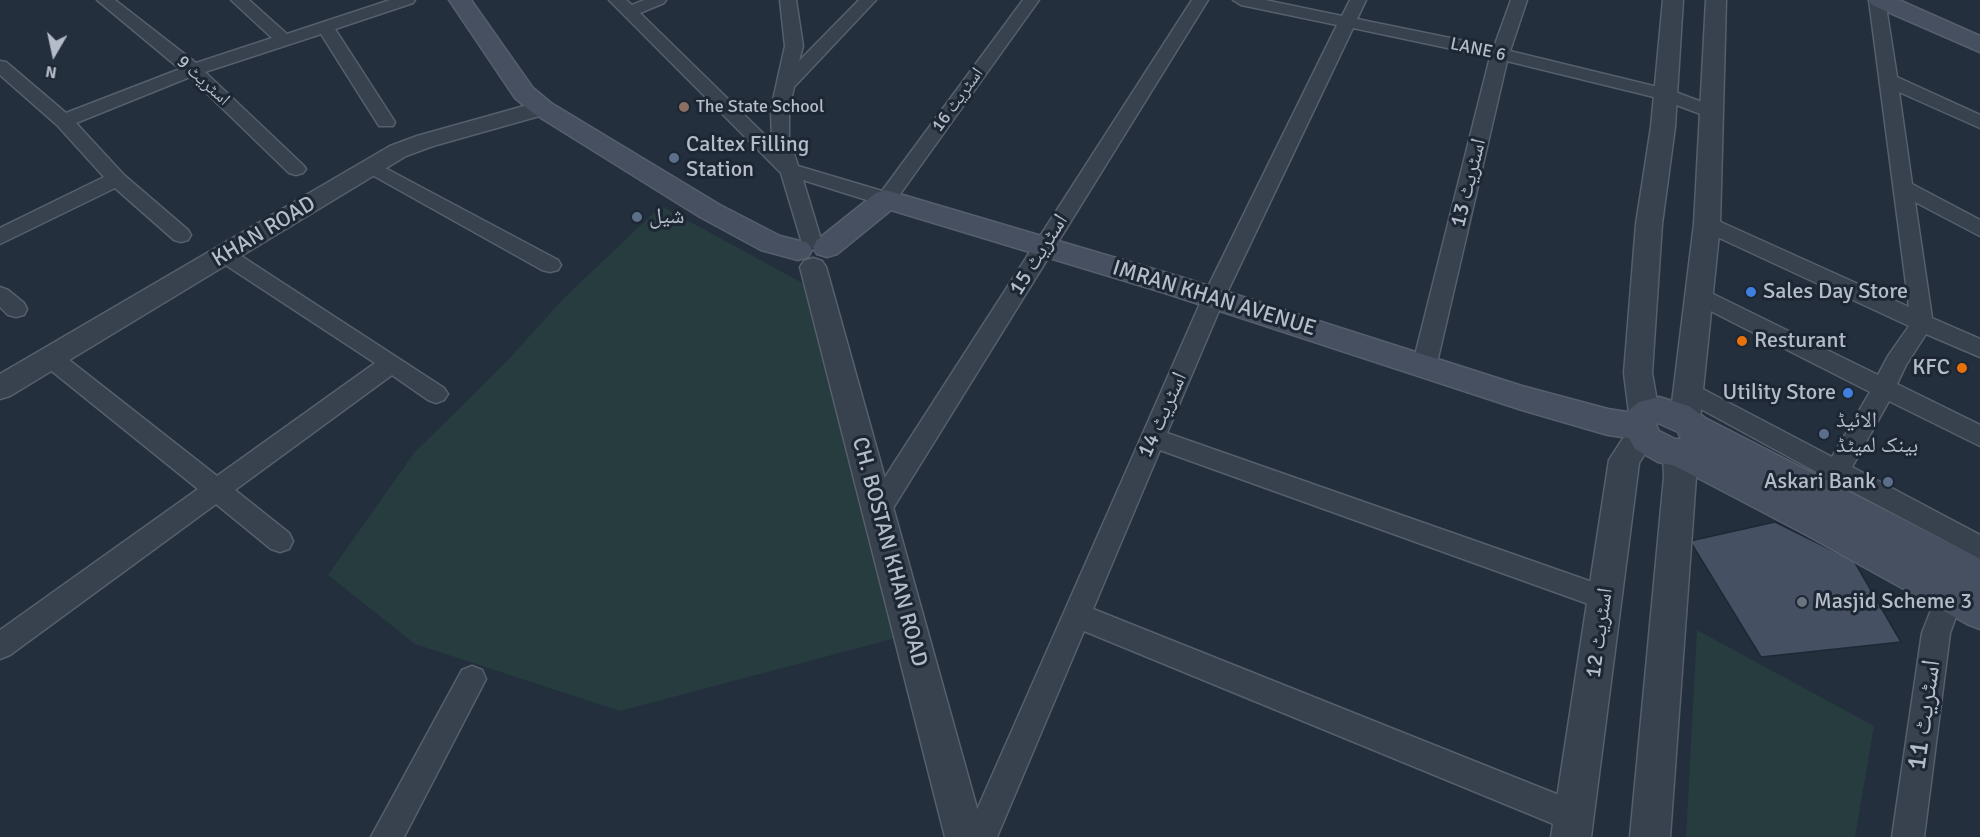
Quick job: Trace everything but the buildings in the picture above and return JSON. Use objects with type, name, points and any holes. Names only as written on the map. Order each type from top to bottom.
[{"type":"main road","points":[[1879,0],[1980,45]]},
{"type":"main road","points":[[1906,0],[1980,33]]},
{"type":"main road","points":[[463,1],[524,93],[542,108],[710,210],[771,243],[812,252],[886,199]]},
{"type":"main road","name":"IMRAN KHAN AVENUE","points":[[886,199],[1587,417],[1642,425],[1651,411],[1668,411],[1685,429]]},
{"type":"main road","points":[[1685,429],[1831,484],[1980,577]]},
{"type":"main road","points":[[1685,429],[1965,603]]},
{"type":"street","name":"اسٹریٹ 9","points":[[105,0],[193,70],[296,169]]},
{"type":"street","points":[[239,0],[284,40]]},
{"type":"street","points":[[64,121],[193,70],[406,0]]},
{"type":"street","points":[[623,6],[658,0]]},
{"type":"street","points":[[788,0],[794,46],[783,88],[780,138],[812,252]]},
{"type":"street","points":[[783,88],[868,0]]},
{"type":"street","name":"اسٹریٹ 16","points":[[886,199],[1030,0]]},
{"type":"street","name":"اسٹریٹ 15","points":[[878,510],[1200,0]]},
{"type":"street","name":"LANE 6","points":[[1241,0],[1500,54],[1664,94],[1711,112]]},
{"type":"street","name":"اسٹریٹ 14","points":[[983,835],[1213,299],[1358,0]]},
{"type":"street","name":"اسٹریٹ 13","points":[[1424,367],[1500,54],[1519,0]]},
{"type":"street","points":[[1642,425],[1638,372],[1649,224],[1663,127],[1673,0]]},
{"type":"street","points":[[1650,837],[1680,477],[1707,224],[1716,0]]},
{"type":"street","points":[[1879,0],[1922,323],[1896,362],[1831,484],[1980,548]]},
{"type":"street","points":[[623,6],[788,170]]},
{"type":"street","points":[[325,27],[386,122]]},
{"type":"street","points":[[0,66],[64,121],[117,179],[181,235]]},
{"type":"street","points":[[1888,80],[1980,122]]},
{"type":"street","name":"KHAN ROAD","points":[[0,388],[398,152],[424,141],[542,108]]},
{"type":"street","points":[[372,167],[550,265]]},
{"type":"street","name":"IMRAN KHAN AVENUE","points":[[788,170],[886,199]]},
{"type":"street","points":[[0,237],[117,179]]},
{"type":"street","points":[[1903,188],[1980,229]]},
{"type":"street","points":[[1707,224],[1980,349]]},
{"type":"street","name":"CH. BOSTAN KHAN ROAD","points":[[812,252],[878,510],[983,835]]},
{"type":"street","points":[[225,255],[436,394]]},
{"type":"street","points":[[1699,296],[1980,436]]},
{"type":"street","points":[[51,358],[280,541]]},
{"type":"street","points":[[0,646],[392,363]]},
{"type":"street","name":"اسٹریٹ 12","points":[[1572,826],[1624,460],[1642,425]]},
{"type":"street","points":[[1153,438],[1605,598]]},
{"type":"street","name":"اسٹریٹ 11","points":[[1908,837],[1936,633],[1965,603]]},
{"type":"street","points":[[1076,615],[1572,826]]},
{"type":"street","points":[[387,837],[472,679]]},
{"type":"green space","points":[[661,206],[806,285],[911,634],[620,711],[415,644],[328,575],[414,453],[507,361],[564,298]]},
{"type":"green space","points":[[1697,630],[1874,726],[1855,837],[1686,837]]},
{"type":"place","name":"The State School","points":[[684,107]]},
{"type":"place","name":"Caltex Filling Station","points":[[674,158]]},
{"type":"place","name":"شیل","points":[[637,217]]},
{"type":"place","name":"Sales Day Store","points":[[1751,292]]},
{"type":"place","name":"Resturant","points":[[1742,341]]},
{"type":"place","name":"KFC","points":[[1962,368]]},
{"type":"place","name":"Utility Store","points":[[1848,393]]},
{"type":"place","name":"الائیڈ بینک لمیٹڈ","points":[[1824,434]]},
{"type":"place","name":"Askari Bank","points":[[1888,482]]},
{"type":"place","name":"Masjid Scheme 3","points":[[1802,602]]}]
